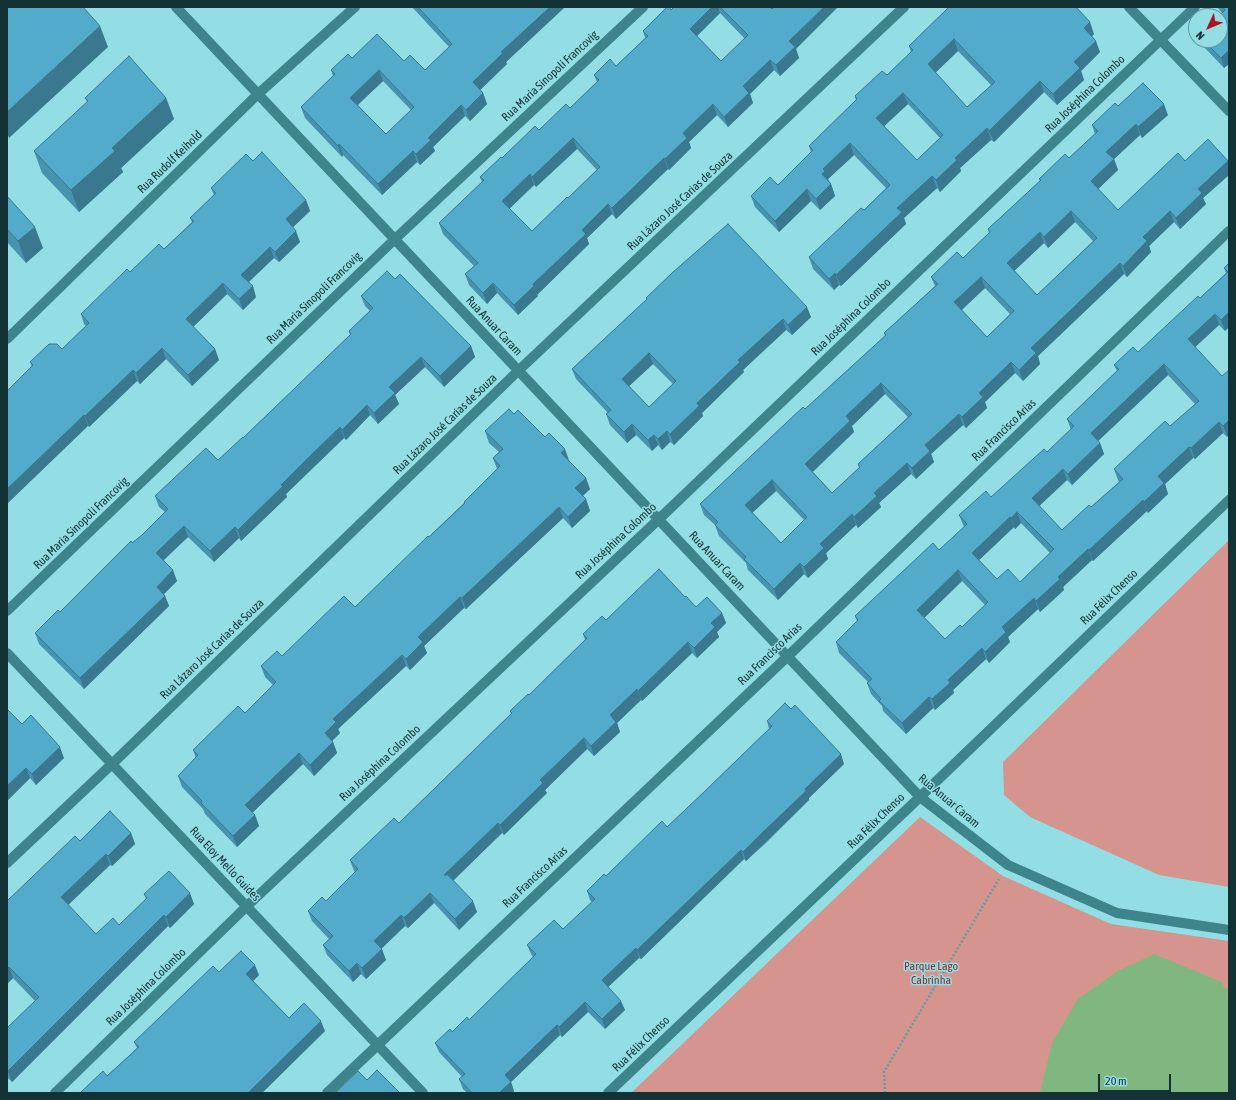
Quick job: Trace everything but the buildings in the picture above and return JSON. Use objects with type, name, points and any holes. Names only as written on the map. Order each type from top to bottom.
[{"type":"street","name":"Rua Anuar Caram","points":[[176,7],[920,797],[1008,865],[1117,913],[1229,930]]},
{"type":"street","name":"Rua Rudolf Keihold","points":[[7,339],[258,94],[355,7]]},
{"type":"street","name":"Rua Maria Sinopoli Francovig","points":[[7,611],[395,239],[643,7]]},
{"type":"street","name":"Rua Lázaro José Carias de Souza","points":[[7,863],[112,764],[518,371],[904,7]]},
{"type":"street","points":[[1129,7],[1229,111]]},
{"type":"street","name":"Rua Joséphina Colombo","points":[[55,1093],[247,906],[659,519],[1195,7]]},
{"type":"street","name":"Rua Francisco Arias","points":[[327,1093],[788,656],[1229,231]]},
{"type":"street","name":"Rua Félix Chenso","points":[[608,1093],[920,797],[1229,500]]},
{"type":"street","name":"Rua Eloy Mello Guides","points":[[7,653],[423,1093]]},
{"type":"path","points":[[886,1093],[884,1072],[1008,865]]},
{"type":"green space","points":[[1229,540],[1229,887],[1159,875],[1030,817],[1004,795],[1003,762]]},
{"type":"green space","name":"Parque Lago Cabrinha","points":[[920,817],[1003,876],[1111,924],[1229,941],[1229,1093],[631,1093]]},
{"type":"shaded area","points":[[1154,954],[1222,982],[1229,1003],[1229,1093],[1040,1093],[1052,1043],[1078,999],[1116,972]]},
{"type":"waterway","points":[[1217,996],[1229,991]]}]
